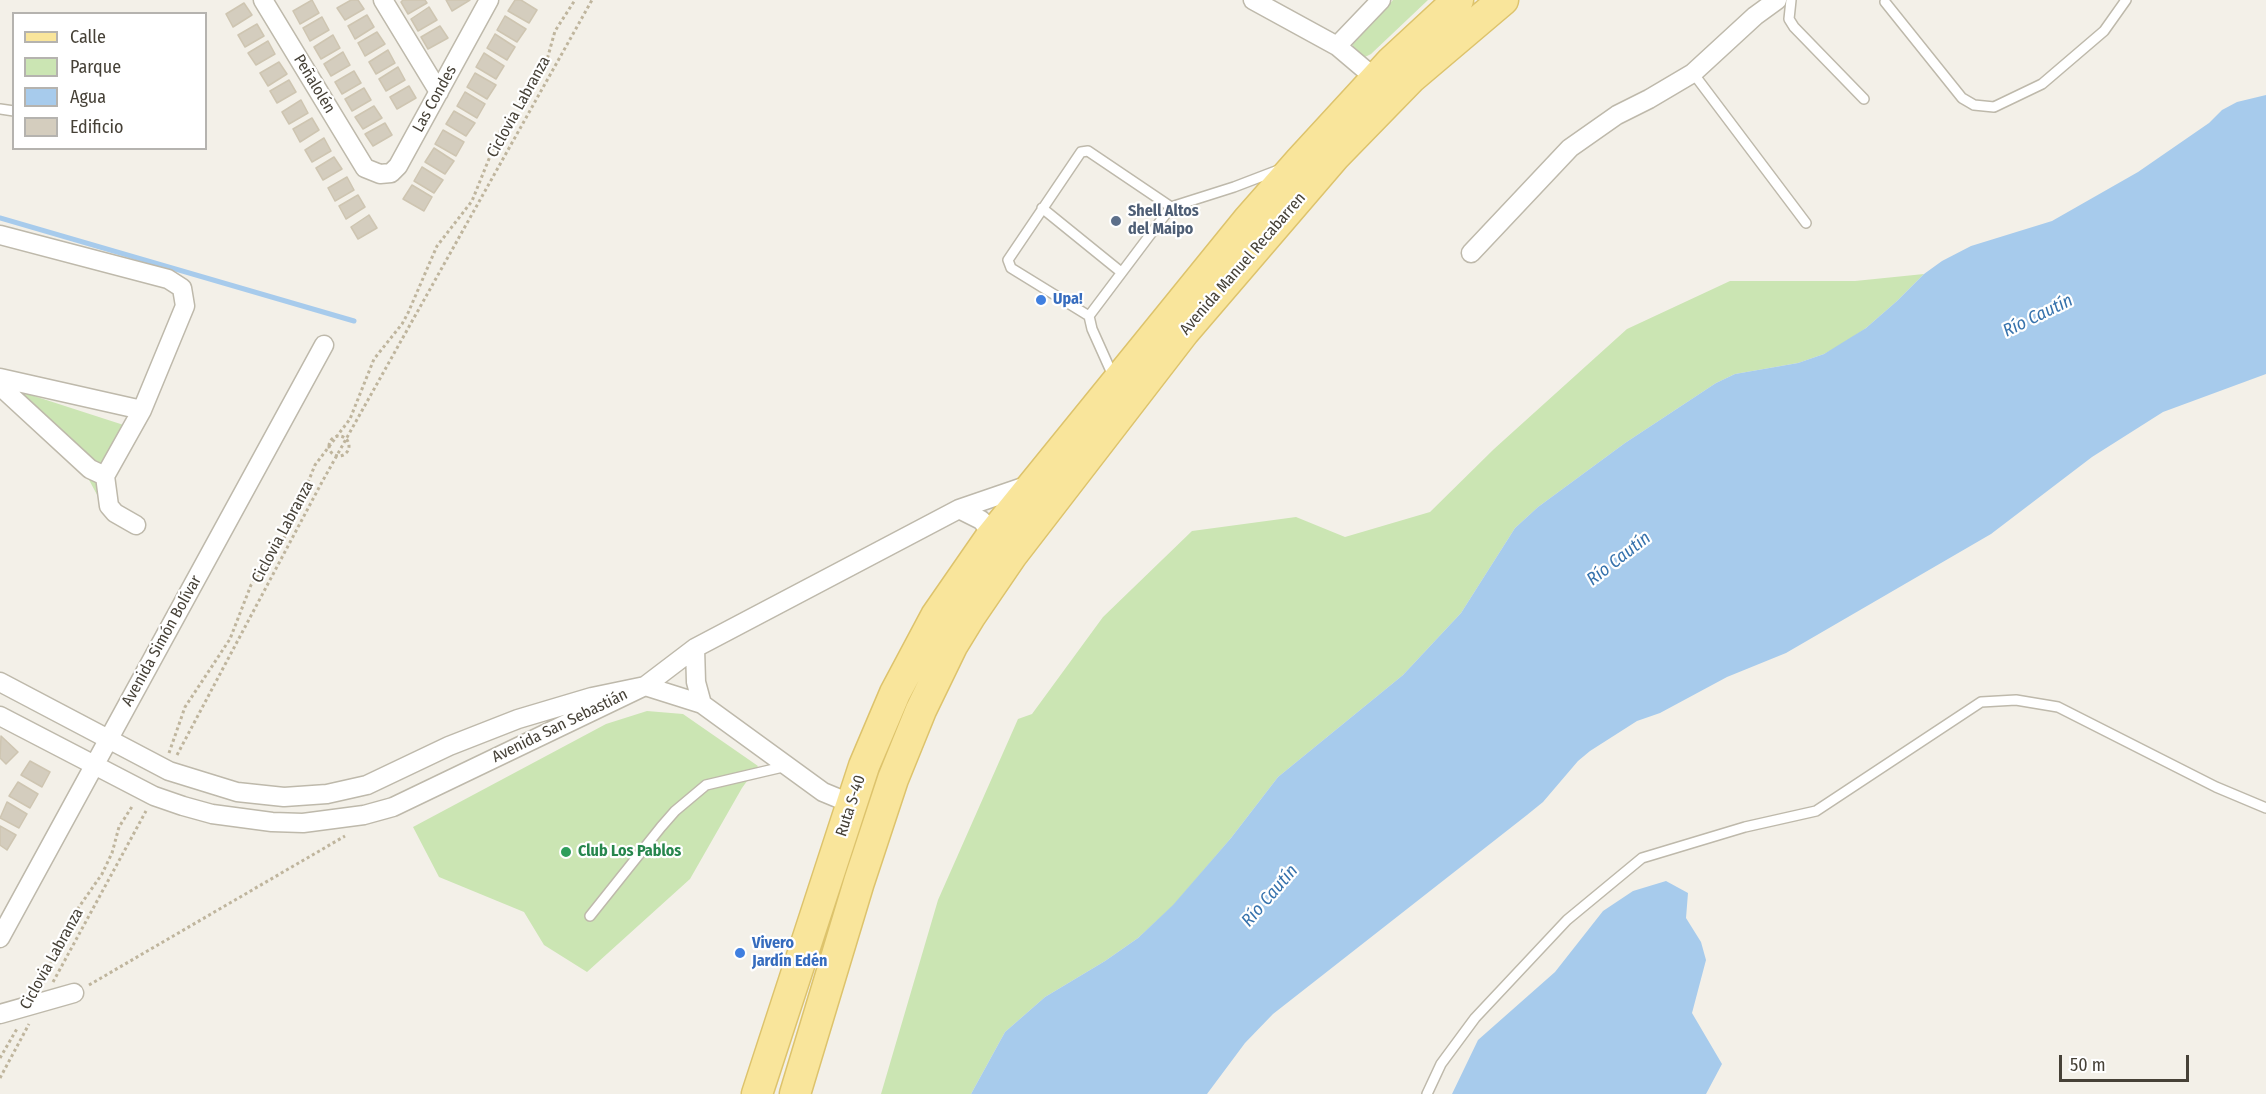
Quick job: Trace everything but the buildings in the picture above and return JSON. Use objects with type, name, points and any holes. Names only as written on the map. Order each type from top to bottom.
[{"type":"main road","name":"Avenida Manuel Recabarren","points":[[1001,546],[1034,483],[1234,237],[1392,61],[1458,0]]},
{"type":"main road","name":"Avenida Manuel Recabarren","points":[[1001,546],[1335,156],[1411,78],[1503,0]]},
{"type":"main road","name":"Ruta S-40","points":[[757,1094],[852,804],[879,729],[913,657],[956,586],[1001,546]]},
{"type":"main road","name":"Ruta S-40","points":[[795,1094],[881,814],[906,744],[1001,546]]},
{"type":"main road","points":[[852,804],[881,814]]},
{"type":"street","name":"Peñalolén","points":[[263,0],[365,168]]},
{"type":"street","points":[[383,0],[439,92]]},
{"type":"street","name":"Las Condes","points":[[365,168],[380,174],[391,173],[399,166],[489,0]]},
{"type":"street","points":[[1253,0],[1336,46],[1376,79]]},
{"type":"street","points":[[1336,46],[1381,0]]},
{"type":"street","points":[[1471,253],[1570,148],[1617,114],[1649,99],[1693,73],[1755,16],[1777,0]]},
{"type":"street","points":[[0,235],[168,279],[182,288],[185,306],[142,410],[105,476],[109,506],[115,513],[136,525]]},
{"type":"street","name":"Avenida Simón Bolívar","points":[[0,938],[324,345]]},
{"type":"street","points":[[0,378],[142,410]]},
{"type":"street","points":[[0,386],[90,469],[105,476]]},
{"type":"street","points":[[645,686],[695,648],[959,509],[1034,483]]},
{"type":"street","points":[[959,509],[981,520],[1001,546]]},
{"type":"street","points":[[695,648],[696,682],[702,704]]},
{"type":"street","name":"Avenida San Sebastián","points":[[0,682],[165,769],[214,786],[260,796],[284,797],[327,794],[357,788],[386,778],[449,746],[518,719],[592,697],[645,686]]},
{"type":"street","points":[[645,686],[702,704],[823,792],[852,804]]},
{"type":"street","name":"Avenida San Sebastián","points":[[0,716],[149,793],[212,814],[272,822],[303,823],[364,815],[393,807],[645,686]]},
{"type":"street","points":[[0,1014],[74,993]]},
{"type":"lane","points":[[1791,0],[1790,19],[1794,27],[1864,99]]},
{"type":"lane","points":[[1885,2],[1962,98],[1974,105],[1994,107],[2042,84],[2104,31],[2126,0]]},
{"type":"lane","points":[[1693,73],[1806,223]]},
{"type":"lane","points":[[1116,382],[1092,329],[1089,316],[1011,268],[1008,260],[1084,150],[1171,207]]},
{"type":"lane","points":[[1089,316],[1171,207],[1234,187],[1300,161]]},
{"type":"lane","points":[[1042,208],[1121,272]]},
{"type":"lane","points":[[1427,1094],[1441,1064],[1475,1018],[1567,920],[1642,858],[1745,828],[1816,811],[1981,702],[2016,700],[2058,707],[2216,787],[2266,808]]},
{"type":"lane","points":[[590,916],[675,811],[706,785],[787,766]]},
{"type":"path","points":[[165,769],[184,707],[230,639],[251,585],[288,532],[315,465],[329,448],[331,440],[338,436],[354,412],[365,377],[374,359],[402,324],[437,246],[472,201],[501,129],[536,85],[545,67],[555,31],[575,0]]},
{"type":"path","name":"Ciclovia Labranza","points":[[165,769],[592,0]]},
{"type":"path","points":[[329,448],[337,457],[346,454],[349,449],[347,440],[338,436]]},
{"type":"path","points":[[0,1058],[36,1004],[65,927],[97,883],[112,854],[119,827],[149,793]]},
{"type":"path","name":"Ciclovia Labranza","points":[[0,1078],[36,1004],[149,793]]},
{"type":"path","points":[[74,993],[352,831]]},
{"type":"green space","points":[[1393,0],[1428,0],[1371,54],[1363,58],[1353,49],[1353,44]]},
{"type":"green space","points":[[1924,274],[1866,328],[1841,345],[1798,363],[1735,374],[1716,383],[1625,443],[1538,507],[1515,528],[1461,613],[1403,675],[1278,777],[1231,838],[1173,906],[1138,938],[1045,997],[1005,1032],[971,1094],[881,1094],[938,900],[1018,719],[1032,714],[1103,617],[1192,531],[1296,517],[1345,537],[1430,512],[1494,449],[1627,329],[1730,281],[1855,281]]},
{"type":"green space","points":[[0,385],[136,429],[102,504],[88,478]]},
{"type":"green space","name":"Club Los Pablos","points":[[647,711],[683,714],[758,766],[742,788],[690,879],[587,972],[544,945],[524,912],[439,877],[413,827],[606,724]]},
{"type":"water","name":"Río Cautín","points":[[2266,95],[2266,374],[2163,412],[2092,457],[1991,534],[1786,653],[1727,677],[1660,713],[1637,721],[1590,751],[1578,761],[1543,802],[1273,1014],[1245,1043],[1207,1094],[971,1094],[1005,1032],[1045,997],[1138,938],[1173,905],[1231,838],[1278,777],[1403,675],[1461,613],[1515,528],[1538,507],[1625,443],[1716,383],[1735,374],[1798,363],[1824,354],[1866,328],[1924,274],[1942,261],[1971,246],[2052,221],[2138,172],[2209,123],[2222,110],[2237,102]]},
{"type":"water","points":[[1666,881],[1688,893],[1686,918],[1701,942],[1706,960],[1692,1013],[1722,1064],[1706,1094],[1452,1094],[1478,1040],[1555,972],[1603,911],[1633,891]]},
{"type":"waterway","points":[[0,218],[354,321]]},
{"type":"place","name":"Shell Altos del Maipo","points":[[1116,221]]},
{"type":"place","name":"Upa!","points":[[1041,300]]},
{"type":"place","name":"Club Los Pablos","points":[[566,852]]},
{"type":"place","name":"Vivero Jardín Edén","points":[[740,953]]}]
